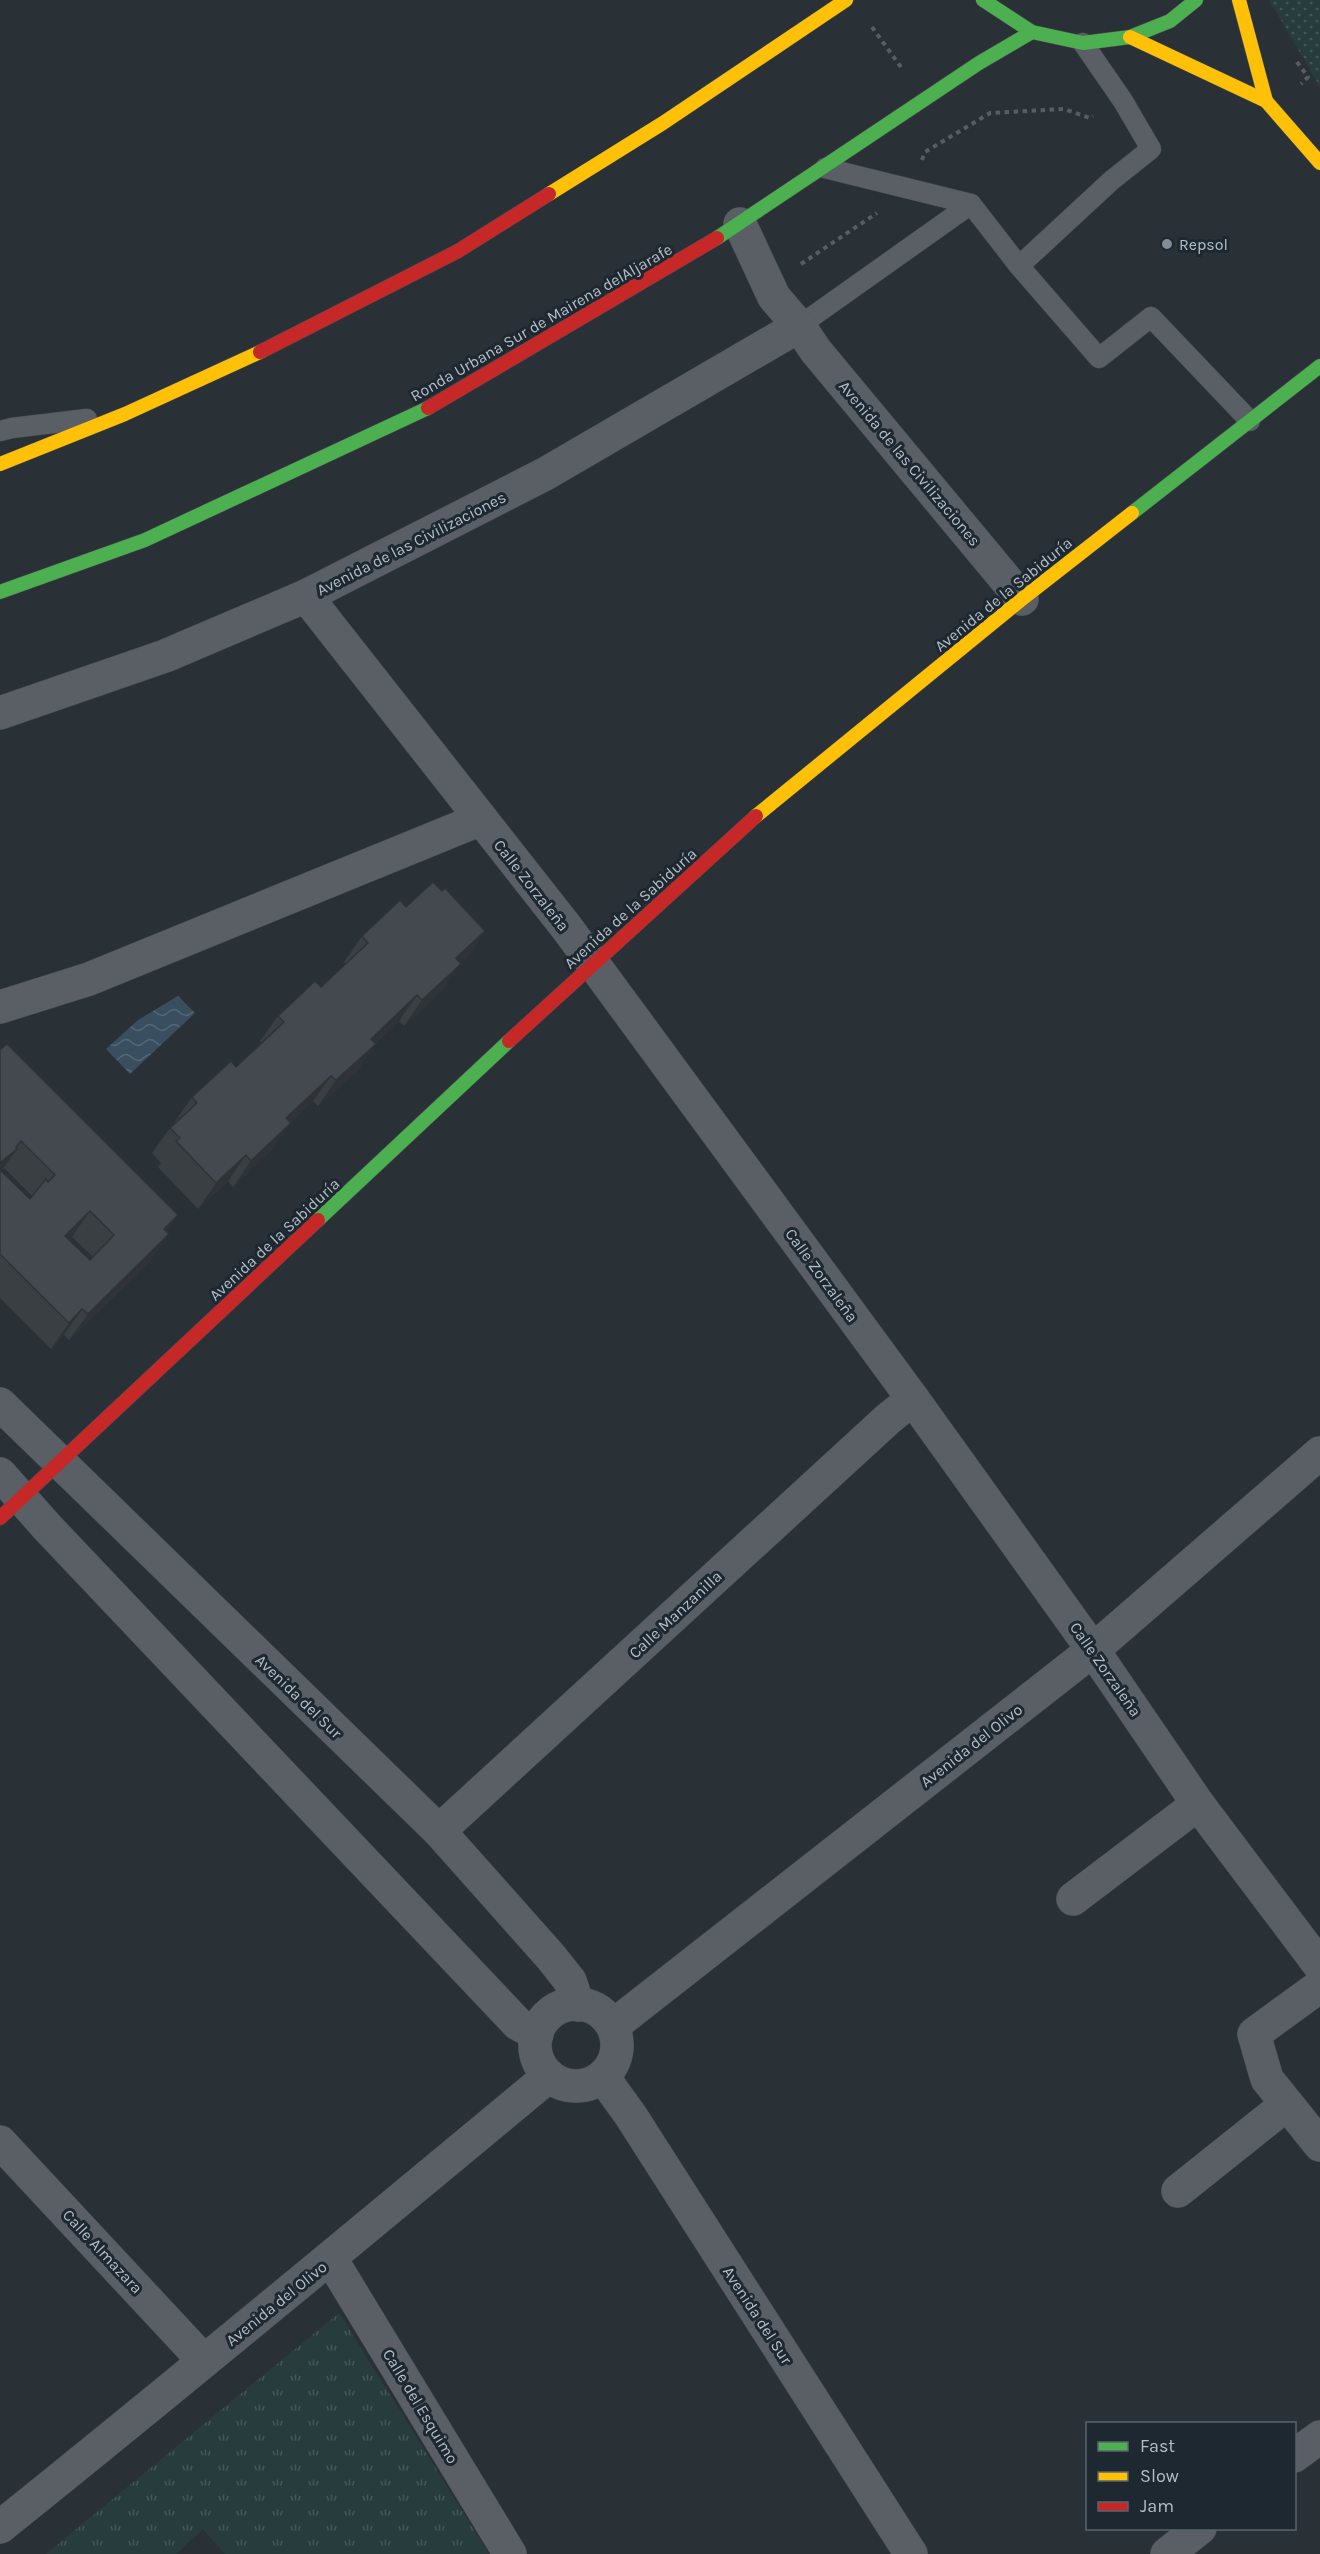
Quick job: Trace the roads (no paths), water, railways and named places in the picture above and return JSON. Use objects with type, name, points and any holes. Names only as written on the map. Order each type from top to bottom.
[{"type":"street","points":[[0,464],[125,414],[243,360],[458,251],[663,123],[846,0]]},
{"type":"street","points":[[983,0],[1032,32],[1083,43],[1130,37],[1170,21],[1196,0]]},
{"type":"street","points":[[1239,0],[1270,105]]},
{"type":"street","name":"Ronda Urbana Sur de Mairena delAljarafe","points":[[0,592],[145,540],[438,404],[740,224],[979,63],[1032,32]]},
{"type":"street","points":[[1130,37],[1270,105],[1320,164]]},
{"type":"street","name":"Avenida de las Civilizaciones","points":[[740,224],[774,297],[799,326],[816,351],[1022,599]]},
{"type":"street","name":"Avenida de las Civilizaciones","points":[[0,713],[165,656],[306,596],[545,474],[799,326]]},
{"type":"street","name":"Avenida de la Sabiduría","points":[[11,1507],[591,964],[775,800],[1022,599],[1320,366]]},
{"type":"street","name":"Calle Zorzaleña","points":[[306,596],[567,928],[591,964],[913,1399],[1093,1650],[1198,1804],[1320,1966]]},
{"type":"street","points":[[0,1007],[89,979],[481,819]]},
{"type":"street","name":"Calle Manzanilla","points":[[439,1831],[889,1418],[913,1399]]},
{"type":"street","name":"Avenida del Sur","points":[[0,1404],[439,1831],[551,1957],[570,1981],[578,2005]]},
{"type":"street","name":"Avenida del Olivo","points":[[613,2026],[1093,1650],[1320,1453]]},
{"type":"street","points":[[0,1473],[11,1507],[47,1527],[518,2024],[537,2034]]},
{"type":"street","points":[[1073,1899],[1198,1804]]},
{"type":"street","points":[[1320,1986],[1254,2034],[1267,2079],[1320,2145]]},
{"type":"street","points":[[578,2005],[592,2007],[604,2015],[613,2026],[618,2044],[614,2062],[603,2077],[585,2086],[566,2085],[549,2076],[540,2064],[535,2049],[537,2034],[546,2018],[560,2008],[578,2005]]},
{"type":"street","name":"Avenida del Olivo","points":[[0,2527],[175,2388],[204,2361],[331,2259],[549,2076]]},
{"type":"street","name":"Avenida del Sur","points":[[603,2077],[637,2126],[911,2554]]},
{"type":"street","points":[[1178,2191],[1287,2104]]},
{"type":"street","name":"Calle Almazara","points":[[0,2142],[204,2361]]},
{"type":"street","name":"Calle del Esquimo","points":[[331,2259],[510,2554]]},
{"type":"street","points":[[1296,2455],[1320,2437]]},
{"type":"street","points":[[1167,2554],[1199,2530]]},
{"type":"lane","points":[[1019,266],[1112,180],[1151,149],[1123,101],[1083,43]]},
{"type":"lane","points":[[825,168],[971,204],[1019,266],[1099,358],[1151,317],[1250,421]]},
{"type":"lane","points":[[799,326],[971,204]]},
{"type":"lane","points":[[0,431],[125,414]]},
{"type":"water","points":[[178,996],[195,1013],[130,1074],[106,1049],[138,1020]]},
{"type":"place","name":"Repsol","points":[[1167,244]]}]
